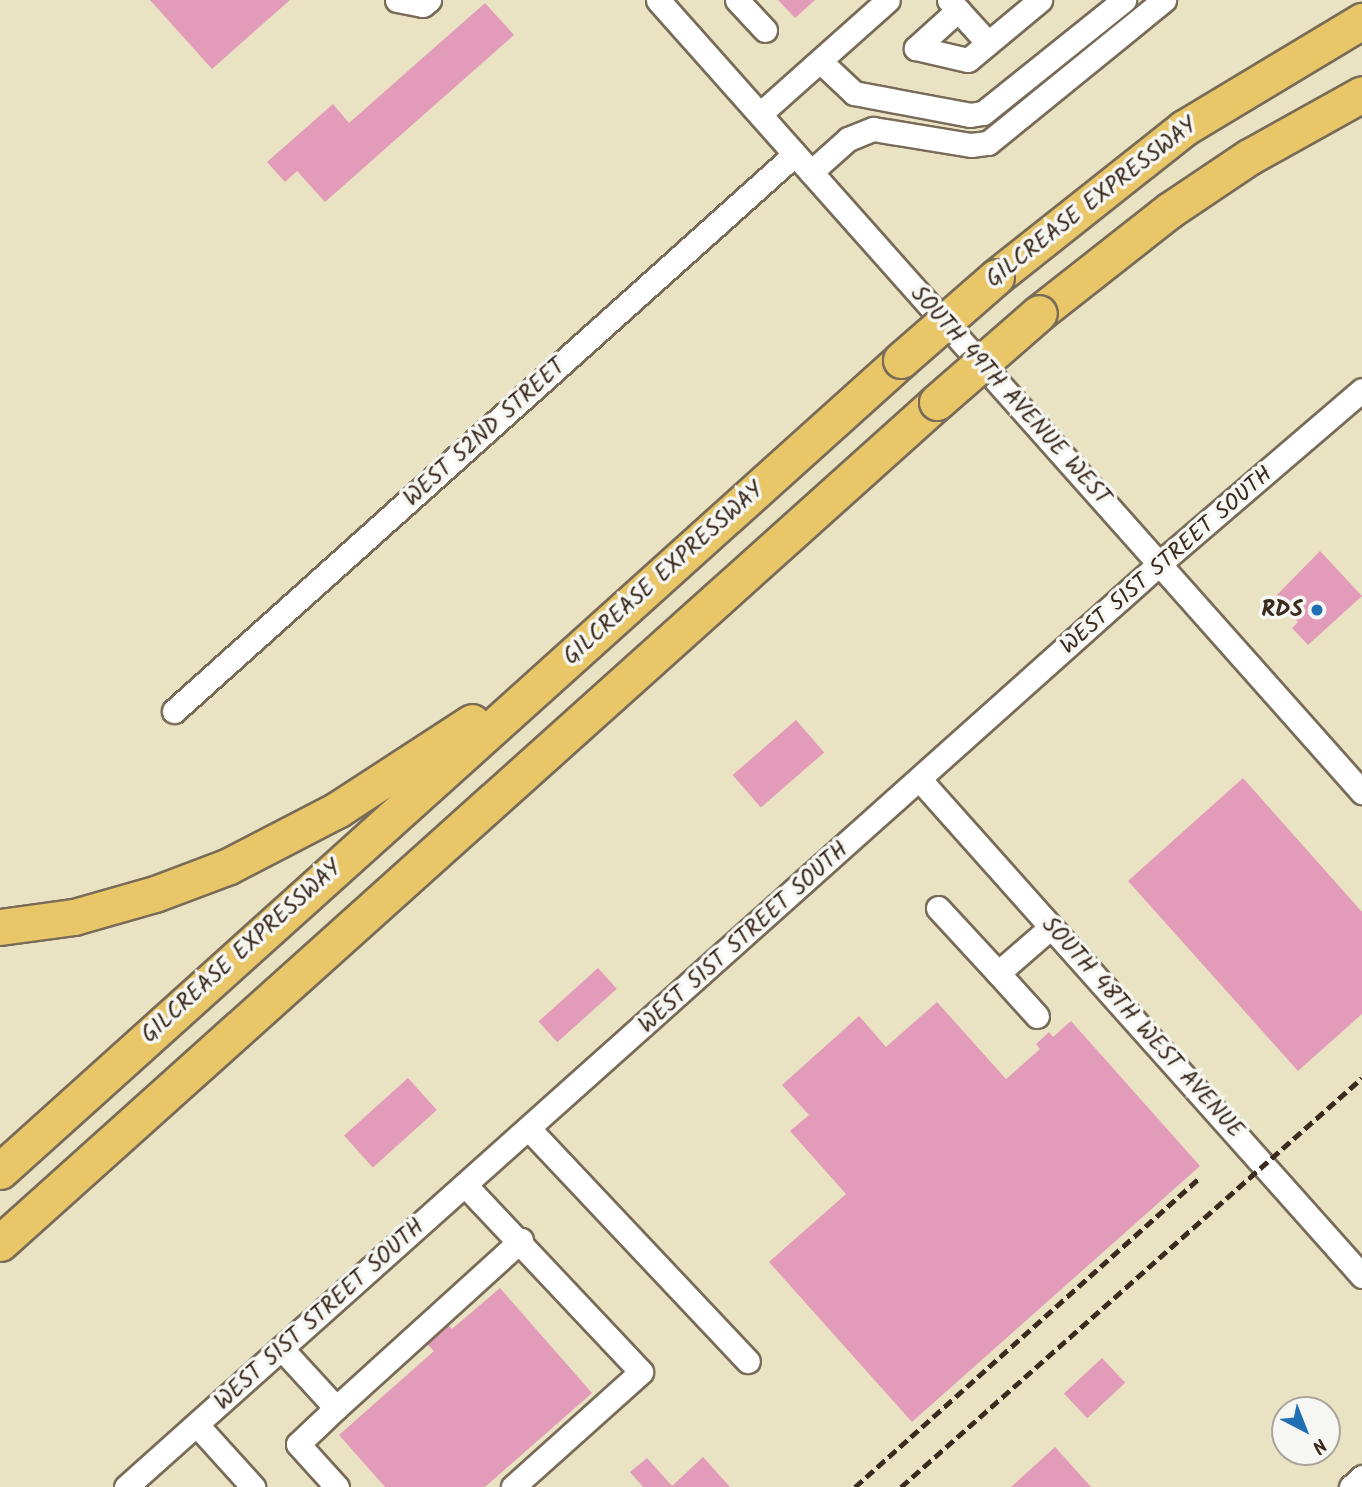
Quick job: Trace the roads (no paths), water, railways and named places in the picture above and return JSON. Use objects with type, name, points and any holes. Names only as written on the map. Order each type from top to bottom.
[{"type":"highway","name":"GILCREASE EXPRESSWAY","points":[[0,1171],[996,277],[1184,128],[1362,21]]},
{"type":"highway","points":[[0,1243],[1039,313],[1099,263],[1238,164],[1362,94]]},
{"type":"highway","points":[[0,927],[74,917],[156,894],[283,841],[573,656]]},
{"type":"street","points":[[397,0],[423,5],[429,0]]},
{"type":"street","name":"SOUTH 49TH AVENUE WEST","points":[[658,0],[1362,792]]},
{"type":"street","points":[[737,0],[765,30]]},
{"type":"street","points":[[760,114],[888,0]]},
{"type":"street","points":[[988,43],[953,5],[916,48],[968,60],[1040,0]]},
{"type":"street","points":[[820,61],[854,93],[970,115],[983,113],[1124,0]]},
{"type":"street","points":[[811,172],[848,139],[873,129],[971,145],[988,143],[1164,0]]},
{"type":"street","name":"WEST 52ND STREET","points":[[174,711],[795,154]]},
{"type":"street","name":"WEST 51ST STREET SOUTH","points":[[126,1487],[921,780],[1159,564],[1362,390]]},
{"type":"street","name":"SOUTH 48TH WEST AVENUE","points":[[921,780],[1362,1276]]},
{"type":"street","points":[[938,908],[1037,1016]]},
{"type":"street","points":[[998,973],[1051,927]]},
{"type":"street","points":[[529,1129],[748,1361]]},
{"type":"street","points":[[466,1186],[521,1240],[641,1372],[513,1487]]},
{"type":"street","points":[[337,1487],[298,1444],[521,1240]]},
{"type":"street","points":[[282,1349],[336,1408]]},
{"type":"street","points":[[197,1425],[253,1487]]},
{"type":"street","points":[[1351,1487],[1362,1477]]},
{"type":"railway","points":[[901,1487],[1362,1078]]},
{"type":"railway","points":[[855,1487],[1198,1179]]},
{"type":"place","name":"RDS","points":[[1317,610]]}]
